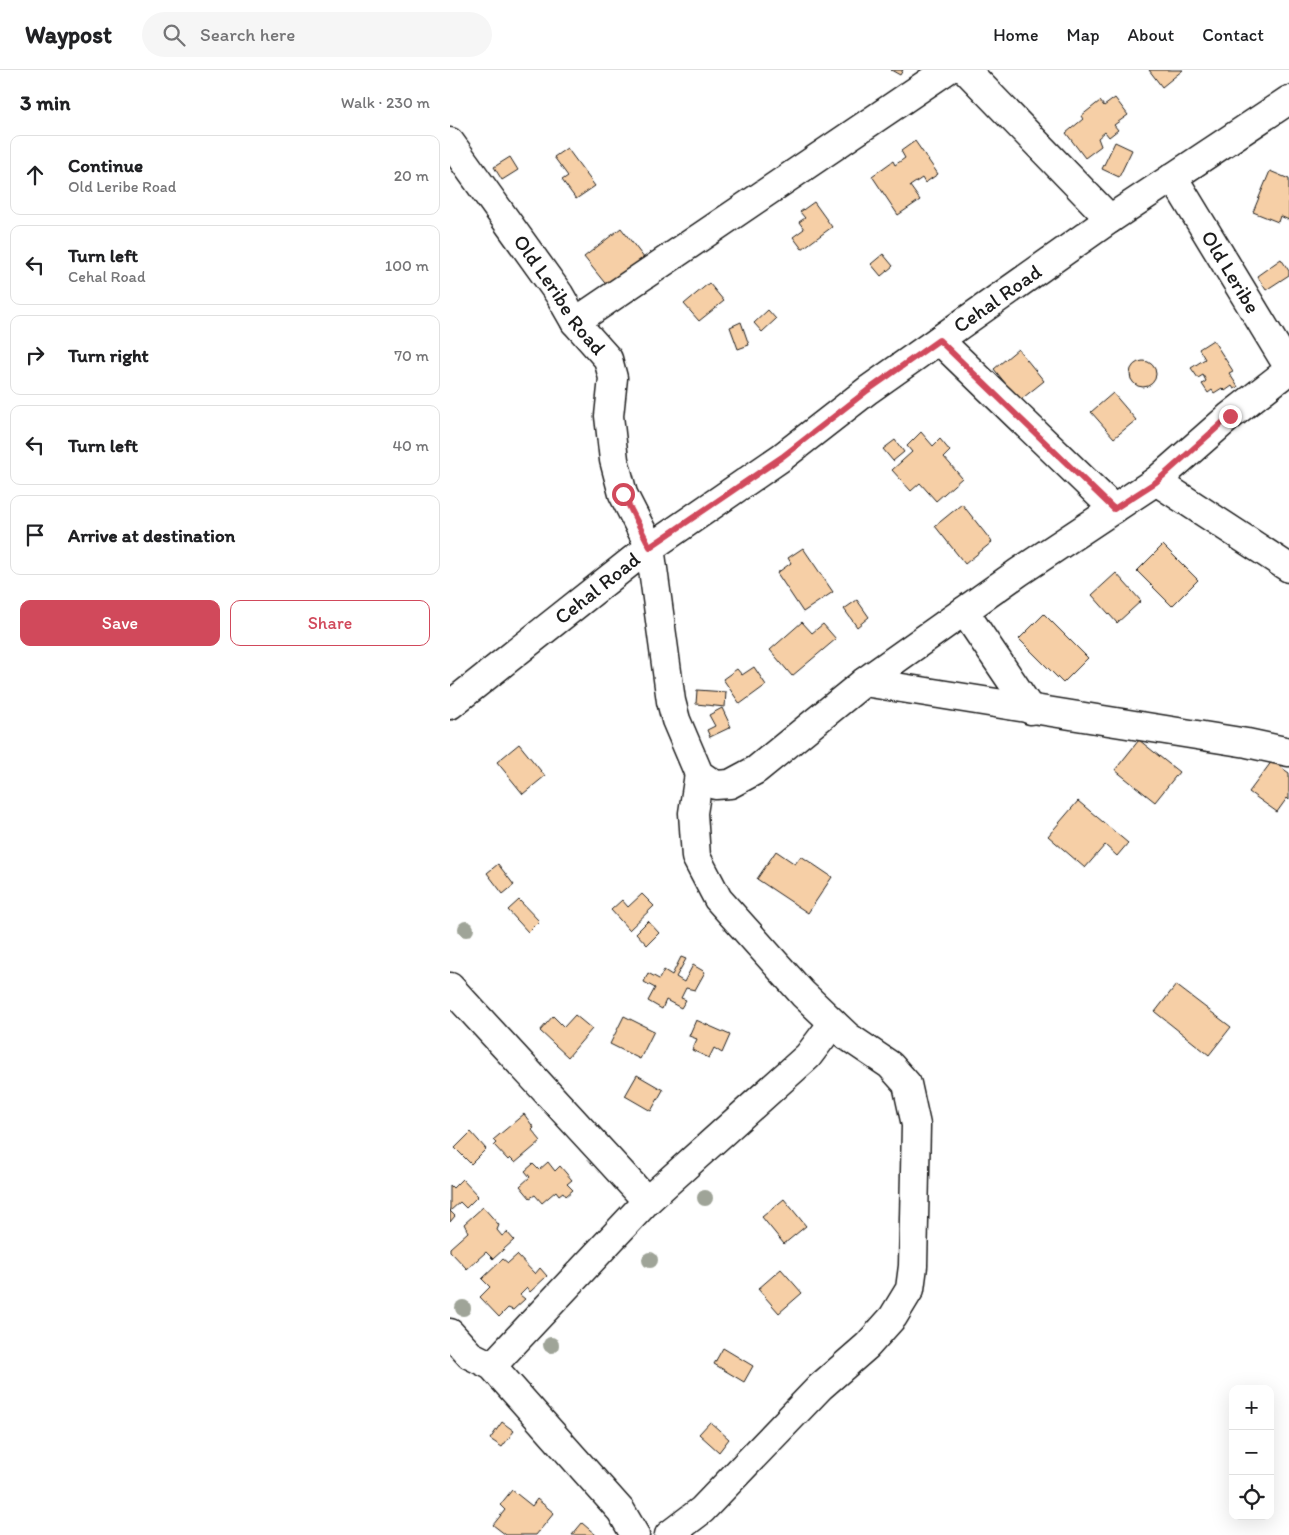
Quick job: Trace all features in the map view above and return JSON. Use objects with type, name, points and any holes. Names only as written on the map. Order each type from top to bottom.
[{"type":"street","points":[[575,322],[947,70]]},
{"type":"street","points":[[966,70],[1110,219]]},
{"type":"street","name":"Cehal Road","points":[[450,705],[650,547],[782,457],[868,390],[1110,219],[1289,100]]},
{"type":"street","name":"Old Leribe Road","points":[[450,142],[559,294],[575,322],[608,359],[612,378],[609,416],[614,460],[623,494],[650,547],[671,700],[676,720],[699,774]]},
{"type":"street","name":"Old Leribe","points":[[1173,177],[1289,369]]},
{"type":"street","points":[[939,340],[1114,509]]},
{"type":"street","points":[[669,1535],[702,1510],[820,1387],[867,1346],[893,1317],[910,1289],[915,1231],[916,1125],[907,1084],[890,1065],[847,1036],[803,994],[718,899],[696,857],[692,813],[699,774],[714,785],[730,784],[756,770],[864,682],[1019,572],[1156,482],[1230,416],[1289,369]]},
{"type":"street","points":[[1156,482],[1289,568]]},
{"type":"street","points":[[964,611],[1031,710]]},
{"type":"street","points":[[864,682],[1247,743],[1289,752]]},
{"type":"street","points":[[450,987],[648,1201]]},
{"type":"street","points":[[492,1366],[648,1201],[808,1056],[833,1023]]},
{"type":"street","points":[[450,1333],[470,1355],[492,1366],[621,1511],[635,1535]]},
{"type":"building","points":[[891,70],[903,70],[900,75]]},
{"type":"building","points":[[1149,70],[1183,70],[1162,87]]},
{"type":"building","points":[[1115,98],[1128,115],[1114,125],[1118,130],[1109,137],[1105,132],[1098,138],[1101,146],[1085,158],[1066,133],[1083,119],[1081,116],[1100,101],[1104,106]]},
{"type":"building","points":[[915,141],[938,174],[925,183],[922,178],[910,186],[920,200],[898,215],[872,176],[893,161],[895,165],[905,158],[901,151]]},
{"type":"building","points":[[1115,142],[1132,150],[1119,177],[1102,169]]},
{"type":"building","points":[[567,148],[595,186],[576,199],[562,180],[568,176],[554,157]]},
{"type":"building","points":[[510,157],[518,170],[502,180],[494,167]]},
{"type":"building","points":[[1270,171],[1289,179],[1289,220],[1280,216],[1278,222],[1253,212]]},
{"type":"building","points":[[814,202],[832,227],[802,249],[793,237],[804,229],[799,222],[805,218],[800,212]]},
{"type":"building","points":[[621,228],[648,263],[612,292],[584,257]]},
{"type":"building","points":[[883,254],[893,266],[881,276],[871,264]]},
{"type":"building","points":[[1281,259],[1289,271],[1289,275],[1266,290],[1257,276]]},
{"type":"building","points":[[709,283],[724,301],[699,321],[684,304]]},
{"type":"building","points":[[768,310],[776,319],[762,332],[754,323]]},
{"type":"building","points":[[741,322],[749,345],[738,349],[730,327]]},
{"type":"building","points":[[1213,340],[1233,371],[1229,373],[1238,387],[1234,389],[1232,386],[1225,391],[1222,388],[1214,393],[1212,390],[1208,393],[1202,384],[1206,381],[1203,375],[1198,378],[1191,368],[1205,359],[1199,349]]},
{"type":"building","points":[[1018,349],[1044,381],[1019,401],[994,369]]},
{"type":"building","points":[[1143,361],[1153,364],[1156,374],[1153,384],[1143,387],[1133,384],[1130,374],[1133,364]]},
{"type":"building","points":[[1113,393],[1136,420],[1114,438],[1091,412]]},
{"type":"building","points":[[921,432],[933,446],[940,439],[950,451],[944,457],[962,478],[936,501],[920,483],[911,491],[892,470],[912,452],[907,446]]},
{"type":"building","points":[[895,440],[904,452],[893,461],[883,449]]},
{"type":"building","points":[[962,504],[992,542],[965,564],[935,526]]},
{"type":"building","points":[[1163,545],[1198,580],[1172,606],[1137,571]]},
{"type":"building","points":[[803,548],[833,592],[803,612],[777,573],[791,563],[788,558]]},
{"type":"building","points":[[1116,573],[1141,601],[1117,623],[1092,595]]},
{"type":"building","points":[[857,600],[869,617],[857,627],[844,609]]},
{"type":"building","points":[[1044,614],[1088,658],[1063,683],[1019,639]]},
{"type":"building","points":[[802,622],[812,633],[823,624],[836,639],[792,676],[770,650]]},
{"type":"building","points":[[754,667],[766,685],[740,704],[723,679],[737,669],[742,675]]},
{"type":"building","points":[[697,690],[726,692],[725,707],[696,704]]},
{"type":"building","points":[[722,708],[731,727],[710,737],[707,730],[715,726],[709,715]]},
{"type":"building","points":[[1139,740],[1179,772],[1155,802],[1115,770]]},
{"type":"building","points":[[519,744],[545,776],[523,794],[497,762]]},
{"type":"building","points":[[1272,761],[1289,773],[1289,800],[1287,798],[1277,812],[1249,792]]},
{"type":"building","points":[[1078,801],[1128,843],[1117,856],[1105,845],[1085,868],[1048,836]]},
{"type":"building","points":[[776,851],[795,864],[801,856],[832,877],[808,913],[757,879]]},
{"type":"building","points":[[498,864],[514,885],[503,894],[487,873]]},
{"type":"building","points":[[642,894],[654,906],[629,930],[611,910],[622,900],[628,907]]},
{"type":"building","points":[[519,900],[539,921],[528,932],[508,910]]},
{"type":"building","points":[[648,921],[659,933],[647,945],[636,933]]},
{"type":"building","points":[[681,957],[686,959],[676,977],[684,982],[693,965],[705,972],[695,990],[686,988],[681,998],[686,1000],[681,1008],[666,1000],[662,1009],[648,1001],[655,988],[644,982],[648,973],[659,979],[664,970],[672,975]]},
{"type":"building","points":[[1176,985],[1231,1027],[1209,1055],[1155,1012]]},
{"type":"building","points":[[575,1015],[592,1029],[568,1057],[540,1031],[553,1016],[564,1027]]},
{"type":"building","points":[[624,1016],[654,1031],[640,1059],[610,1044]]},
{"type":"building","points":[[696,1020],[730,1035],[722,1053],[714,1048],[709,1058],[692,1050],[697,1039],[689,1036]]},
{"type":"building","points":[[637,1075],[663,1090],[651,1111],[625,1096]]},
{"type":"building","points":[[524,1114],[534,1128],[532,1130],[541,1141],[515,1163],[510,1158],[508,1160],[494,1145],[496,1143],[493,1140]]},
{"type":"building","points":[[471,1132],[486,1149],[471,1164],[455,1148]]},
{"type":"building","points":[[548,1162],[555,1171],[560,1166],[572,1180],[567,1184],[573,1190],[566,1196],[563,1192],[559,1195],[556,1191],[542,1203],[535,1195],[530,1198],[520,1186],[530,1177],[525,1171],[533,1164],[539,1170]]},
{"type":"building","points":[[462,1179],[478,1196],[466,1208],[460,1202],[450,1211],[450,1185],[453,1188]]},
{"type":"building","points":[[784,1199],[806,1226],[784,1244],[762,1217]]},
{"type":"building","points":[[483,1207],[499,1225],[497,1230],[502,1236],[507,1232],[514,1240],[493,1259],[486,1252],[467,1269],[450,1251],[450,1248],[468,1232],[464,1224]]},
{"type":"building","points":[[450,1211],[455,1216],[450,1222]]},
{"type":"building","points":[[517,1255],[535,1274],[540,1268],[547,1276],[530,1292],[527,1288],[520,1295],[525,1299],[513,1310],[508,1308],[499,1317],[480,1297],[490,1287],[482,1279],[503,1259],[508,1263]]},
{"type":"building","points":[[781,1269],[802,1293],[779,1313],[758,1289]]},
{"type":"building","points":[[723,1348],[753,1366],[744,1382],[714,1364]]},
{"type":"building","points":[[502,1422],[514,1431],[502,1447],[490,1439]]},
{"type":"building","points":[[710,1422],[729,1439],[719,1452],[699,1434]]},
{"type":"building","points":[[512,1490],[532,1506],[537,1499],[554,1513],[536,1535],[506,1535],[493,1525],[505,1510],[500,1505]]},
{"type":"building","points":[[582,1523],[596,1535],[572,1535]]},
{"type":"route","points":[[623,494],[650,547],[782,457],[868,390],[939,340],[1114,509],[1156,482],[1230,416]]}]
